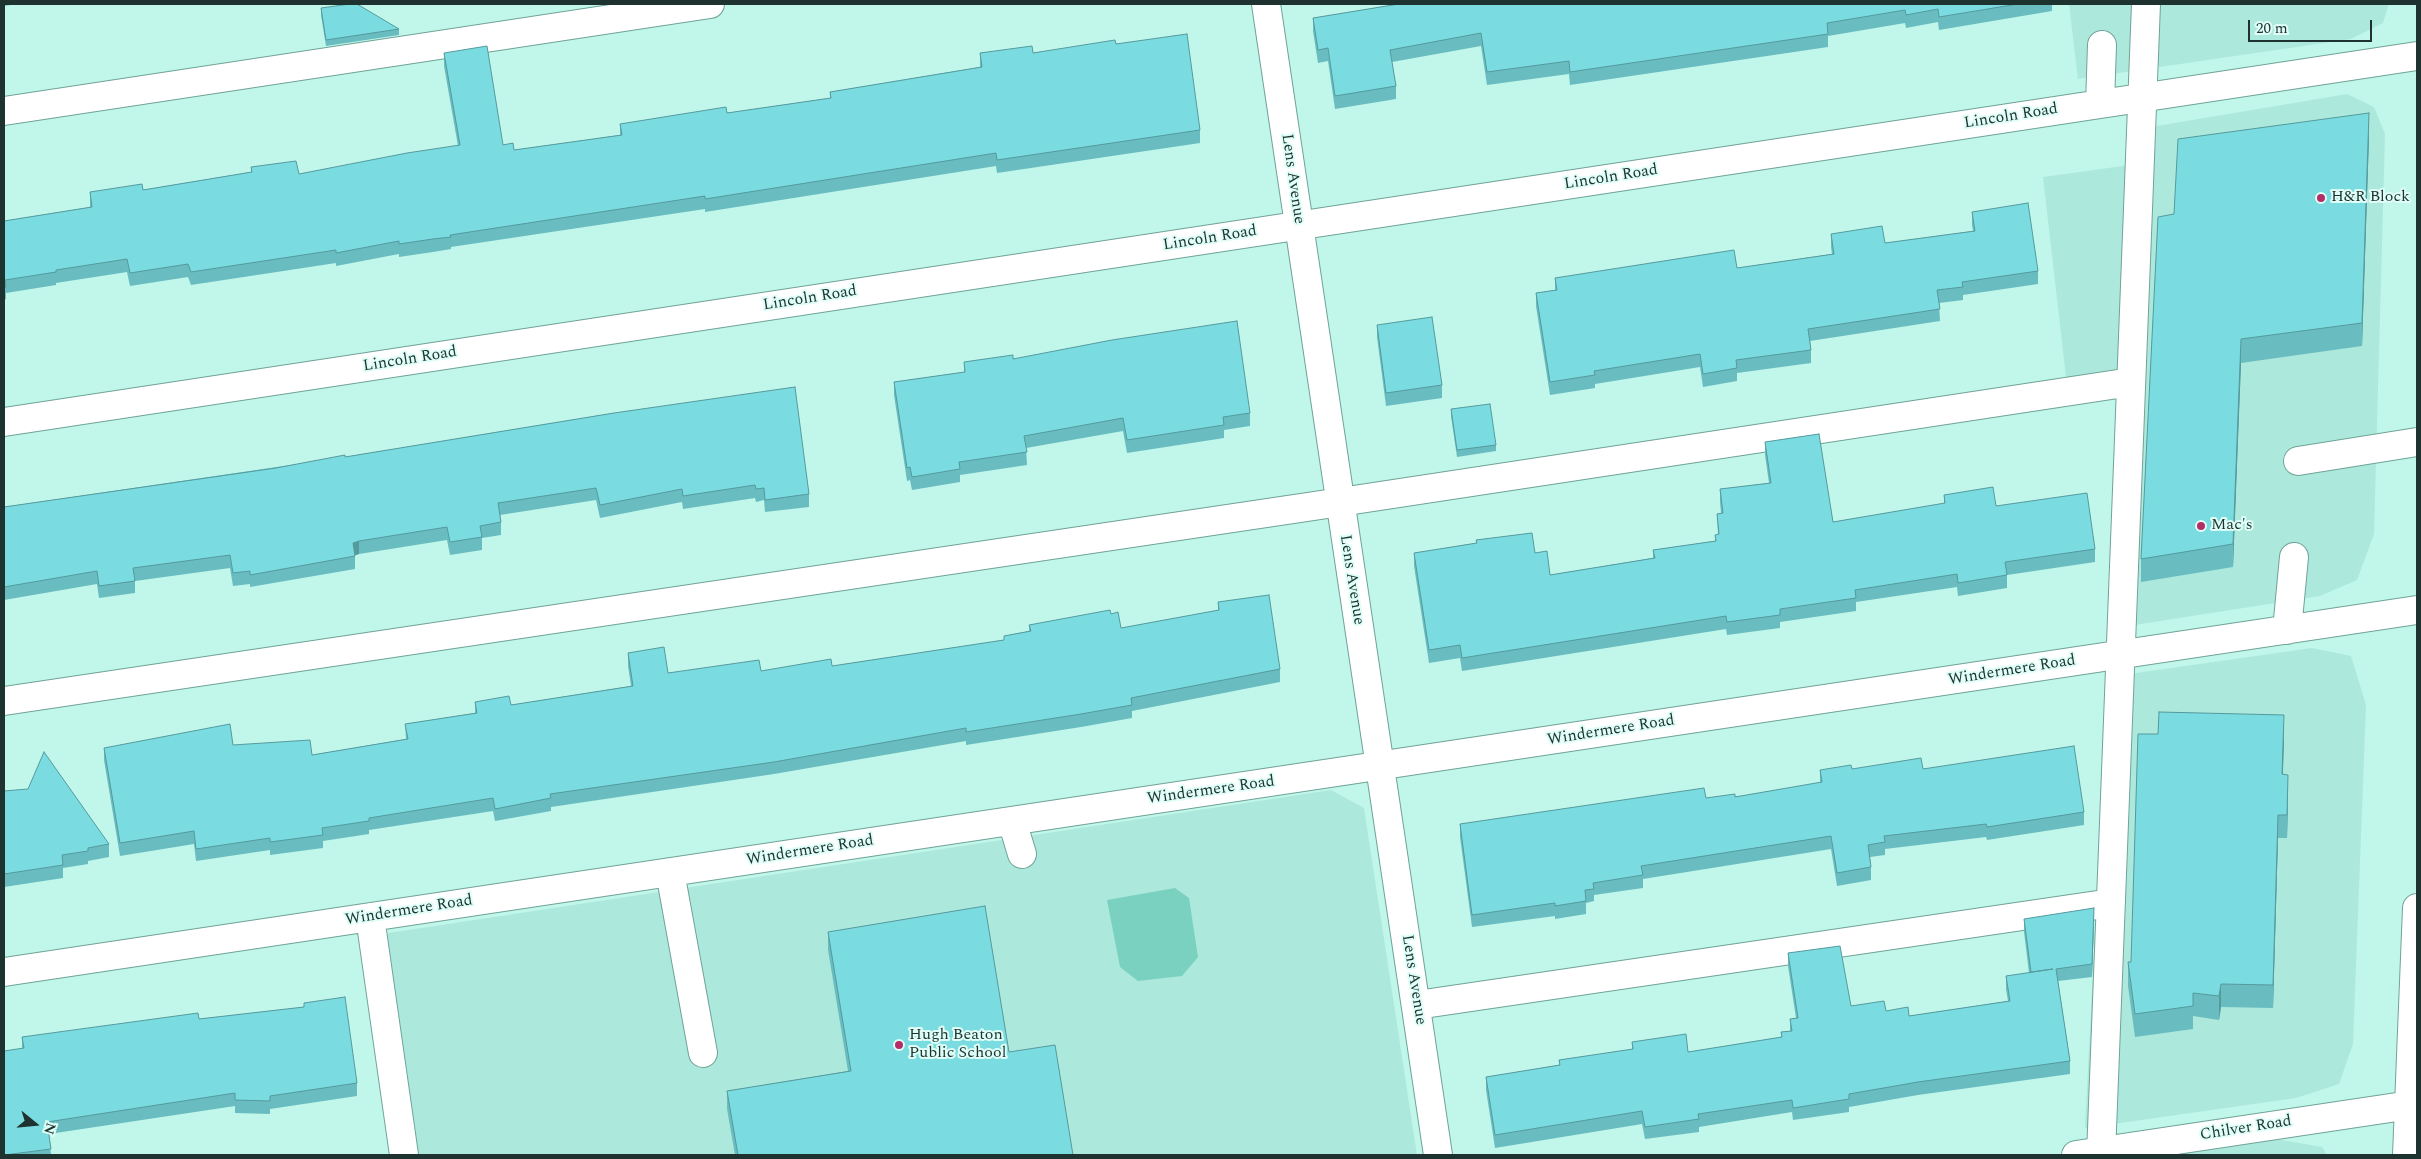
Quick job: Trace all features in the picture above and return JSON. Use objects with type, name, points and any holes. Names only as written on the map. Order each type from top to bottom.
[{"type":"street","points":[[4,111],[710,4]]},
{"type":"street","name":"Lens Avenue","points":[[1266,4],[1438,1155]]},
{"type":"street","points":[[2093,1154],[2110,903],[2146,4]]},
{"type":"street","points":[[2100,104],[2102,45]]},
{"type":"street","name":"Lincoln Road","points":[[4,422],[2417,56]]},
{"type":"street","points":[[4,701],[1340,503],[2131,382]]},
{"type":"street","points":[[2298,461],[2417,442]]},
{"type":"street","points":[[2287,630],[2294,557]]},
{"type":"street","name":"Windermere Road","points":[[4,972],[2417,610]]},
{"type":"street","points":[[1012,821],[1022,854]]},
{"type":"street","points":[[670,872],[703,1053]]},
{"type":"street","points":[[1417,1005],[2110,903]]},
{"type":"street","points":[[2407,1155],[2413,1104],[2417,908]]},
{"type":"street","points":[[370,917],[404,1155]]},
{"type":"street","name":"Chilver Road","points":[[2093,1154],[2413,1104]]},
{"type":"shaded area","points":[[2069,4],[2389,4],[2383,23],[2351,39],[2078,79]]},
{"type":"shaded area","points":[[2347,94],[2374,107],[2385,134],[2374,534],[2357,580],[2320,596],[2109,629],[2119,399],[2069,403],[2043,177],[2130,165],[2127,131]]},
{"type":"shaded area","points":[[2312,648],[2351,656],[2366,705],[2353,1044],[2339,1084],[2296,1098],[2085,1128],[2108,677]]},
{"type":"shaded area","name":"Hugh Beaton Public School","points":[[1331,790],[1364,808],[1417,1155],[414,1155],[382,934]]},
{"type":"shaded area","points":[[1175,888],[1189,898],[1198,957],[1182,976],[1138,981],[1120,967],[1107,900]]},
{"type":"shaded area","points":[[2276,1139],[2322,1147],[2327,1155],[2176,1155]]},
{"type":"building","points":[[357,4],[399,29],[326,40],[321,8]]},
{"type":"building","points":[[1399,4],[2018,4],[1939,17],[1938,9],[1906,15],[1905,10],[1827,23],[1828,34],[1570,72],[1569,61],[1487,72],[1481,33],[1390,50],[1396,86],[1335,96],[1328,48],[1318,50],[1313,18]]},
{"type":"building","points":[[1187,34],[1200,130],[997,160],[996,153],[705,199],[705,196],[450,235],[451,237],[399,244],[399,241],[336,253],[336,250],[191,272],[188,264],[130,273],[127,259],[5,280],[6,287],[4,287],[4,221],[92,207],[90,192],[142,184],[143,190],[252,172],[251,167],[296,161],[299,174],[407,153],[460,145],[444,53],[487,46],[503,145],[513,143],[514,150],[622,135],[620,124],[726,107],[727,113],[831,98],[830,92],[982,67],[980,53],[1032,46],[1033,53],[1115,40],[1116,44]]},
{"type":"building","points":[[2369,113],[2362,323],[2241,339],[2233,544],[2141,559],[2158,217],[2174,214],[2178,139]]},
{"type":"building","points":[[2028,203],[2038,271],[1962,282],[1963,287],[1937,290],[1940,309],[1808,329],[1811,350],[1736,360],[1737,368],[1703,374],[1700,354],[1594,371],[1595,375],[1550,382],[1536,293],[1557,290],[1555,278],[1734,250],[1737,268],[1834,254],[1831,234],[1882,226],[1885,243],[1975,231],[1972,212]]},
{"type":"building","points":[[1432,317],[1442,385],[1386,393],[1377,325]]},
{"type":"building","points":[[1237,321],[1250,413],[1223,417],[1224,425],[1127,440],[1123,418],[1024,436],[1027,452],[959,462],[960,469],[912,477],[910,467],[907,468],[894,382],[965,372],[964,362],[1013,355],[1013,359],[1112,340]]},
{"type":"building","points":[[795,387],[809,494],[765,500],[764,488],[756,489],[755,485],[683,496],[682,489],[600,505],[596,488],[498,503],[501,522],[480,526],[482,537],[450,542],[447,527],[359,541],[353,543],[355,556],[250,575],[250,571],[233,573],[230,555],[133,568],[135,581],[99,586],[97,571],[4,587],[4,507],[276,468],[345,455],[345,457],[614,413]]},
{"type":"building","points":[[1490,404],[1496,445],[1457,450],[1451,409]]},
{"type":"building","points":[[1819,434],[1833,522],[1945,503],[1944,495],[1993,487],[1996,506],[2087,493],[2095,549],[2005,562],[2007,575],[1958,583],[1957,574],[1855,590],[1856,598],[1780,609],[1780,615],[1727,622],[1726,616],[1462,658],[1460,645],[1429,650],[1414,553],[1477,543],[1476,540],[1532,533],[1535,553],[1547,551],[1550,575],[1655,558],[1653,550],[1716,541],[1715,535],[1719,534],[1717,514],[1723,513],[1720,489],[1771,483],[1765,442]]},
{"type":"building","points":[[1269,595],[1280,669],[1131,698],[1132,705],[966,732],[966,728],[774,762],[550,794],[551,798],[495,809],[493,798],[369,818],[369,821],[322,828],[323,835],[270,842],[270,838],[196,849],[194,831],[120,843],[104,748],[230,724],[233,745],[310,740],[312,755],[408,739],[405,724],[477,713],[475,702],[509,696],[511,705],[633,686],[628,653],[664,647],[668,673],[759,660],[761,671],[831,659],[832,666],[1004,640],[1004,636],[1031,631],[1029,625],[1110,610],[1111,614],[1118,612],[1121,628],[1219,610],[1218,602]]},
{"type":"building","points":[[2159,712],[2284,715],[2282,774],[2288,775],[2287,815],[2278,815],[2273,985],[2221,984],[2219,996],[2193,993],[2193,1006],[2135,1014],[2128,962],[2131,962],[2138,734],[2158,734]]},
{"type":"building","points":[[2074,746],[2084,812],[1987,827],[1986,824],[1884,836],[1885,842],[1868,845],[1871,867],[1837,873],[1831,836],[1641,866],[1643,875],[1593,883],[1594,889],[1585,890],[1586,901],[1555,906],[1555,903],[1472,915],[1460,824],[1704,788],[1706,798],[1735,794],[1735,797],[1822,782],[1820,770],[1851,765],[1852,769],[1921,758],[1923,769]]},
{"type":"building","points":[[44,752],[109,844],[88,848],[88,851],[62,855],[63,865],[4,874],[4,791],[28,789]]},
{"type":"building","points":[[985,906],[1009,1052],[1055,1045],[1073,1155],[738,1155],[727,1091],[851,1071],[828,932]]},
{"type":"building","points":[[2094,908],[2092,964],[2056,969],[2070,1061],[1918,1082],[1849,1094],[1849,1099],[1793,1108],[1792,1100],[1698,1114],[1699,1119],[1645,1127],[1642,1111],[1495,1135],[1486,1077],[1560,1065],[1559,1060],[1633,1049],[1632,1042],[1686,1034],[1688,1052],[1782,1037],[1781,1032],[1792,1031],[1790,1019],[1798,1018],[1788,953],[1840,946],[1851,1006],[1884,1001],[1886,1011],[1908,1007],[1909,1016],[2010,1001],[2006,976],[2053,969],[2031,972],[2024,919]]},
{"type":"building","points":[[345,997],[357,1083],[270,1096],[270,1101],[235,1100],[235,1093],[47,1122],[51,1149],[4,1155],[4,1051],[24,1048],[22,1037],[198,1013],[199,1019],[304,1007],[304,1003]]},
{"type":"place","name":"H&R Block","points":[[2321,198]]},
{"type":"place","name":"Mac's","points":[[2201,526]]},
{"type":"place","name":"Hugh Beaton Public School","points":[[899,1045]]}]
